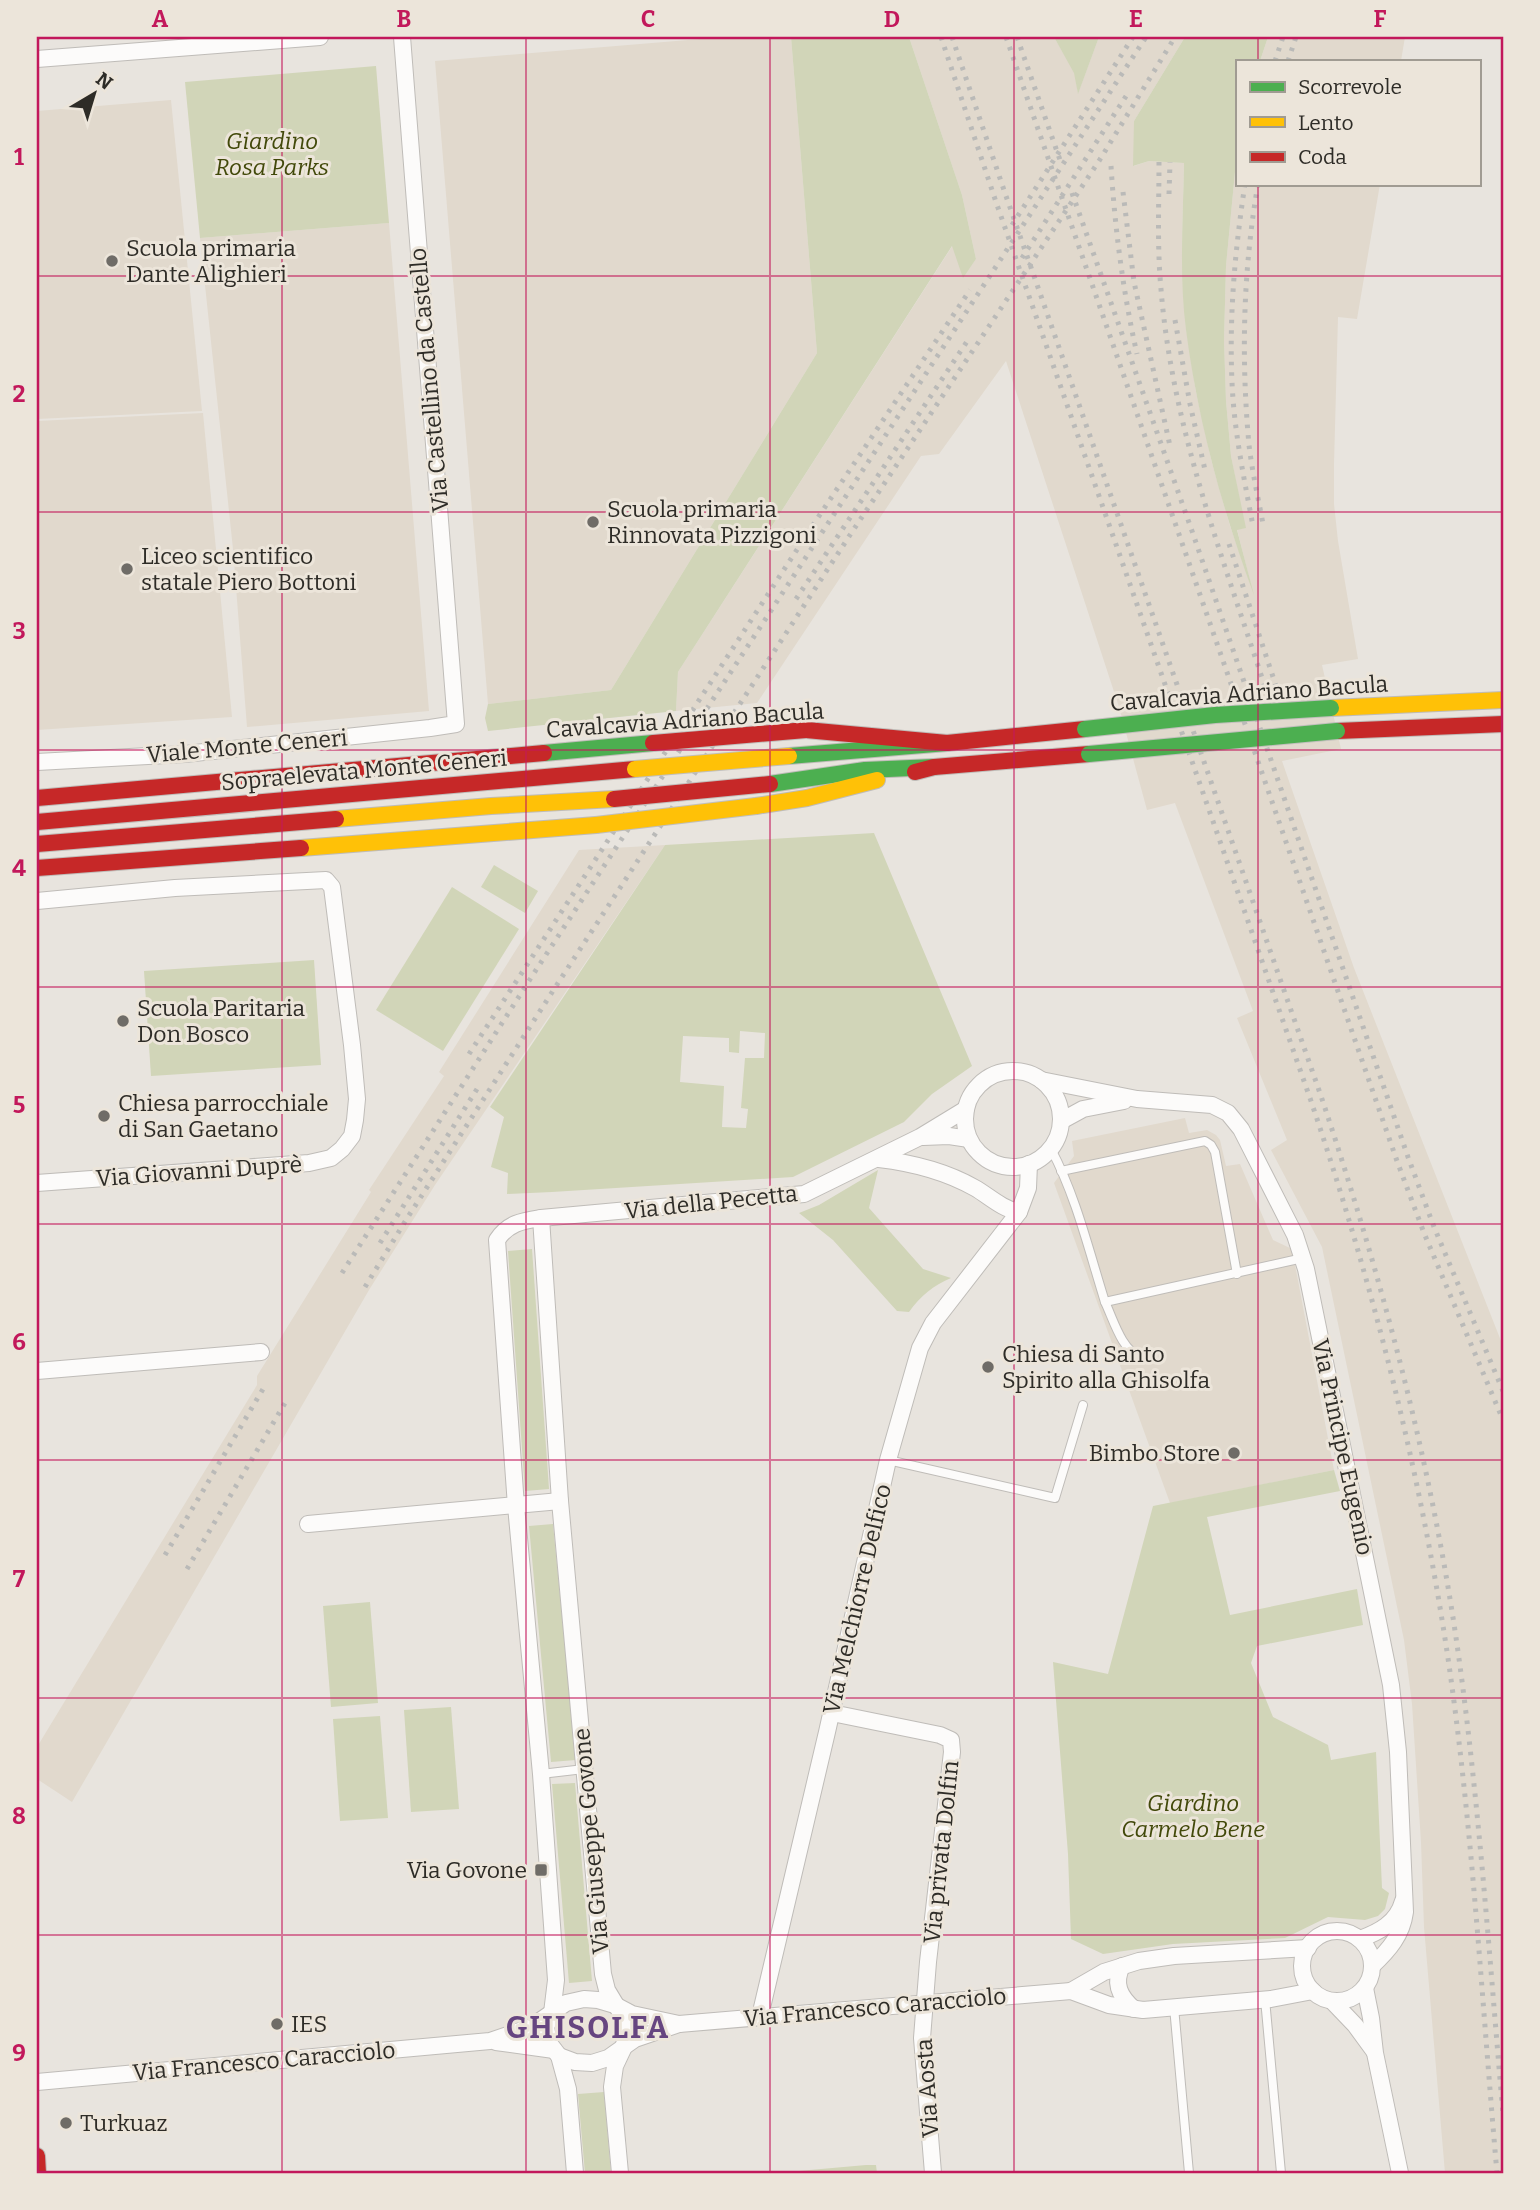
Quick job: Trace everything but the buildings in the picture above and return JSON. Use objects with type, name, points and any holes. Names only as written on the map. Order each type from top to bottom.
[{"type":"main road","name":"Cavalcavia Adriano Bacula","points":[[37,798],[806,730],[947,743],[1215,715],[1503,700]]},
{"type":"main road","name":"Cavalcavia Adriano Bacula","points":[[491,806],[614,799],[770,784],[865,770],[934,767],[1214,741],[1503,724]]},
{"type":"main road","name":"Sopraelevata Monte Ceneri","points":[[37,822],[947,743]]},
{"type":"main road","name":"Cavalcavia Adriano Bacula","points":[[37,868],[596,825],[807,798],[934,767]]},
{"type":"main road","name":"Sopraelevata Monte Ceneri","points":[[37,844],[491,806]]},
{"type":"main road","points":[[37,2156],[38,2173]]},
{"type":"street","points":[[37,59],[320,37]]},
{"type":"street","name":"Via Castellino da Castello","points":[[401,37],[456,724]]},
{"type":"street","name":"Viale Monte Ceneri","points":[[37,762],[185,754],[430,729],[456,724]]},
{"type":"street","name":"Via Giovanni Duprè","points":[[37,901],[175,888],[326,880],[332,887],[357,1099],[352,1136],[331,1158],[309,1163],[37,1183]]},
{"type":"street","name":"Via della Pecetta","points":[[497,1241],[503,1231],[516,1222],[796,1196],[821,1187],[920,1137],[966,1109],[976,1088],[995,1074],[1019,1071],[1041,1080]]},
{"type":"street","points":[[966,1109],[965,1127],[969,1139],[979,1153],[994,1163],[1012,1167],[1029,1164],[1051,1149],[1057,1139],[1061,1121],[1056,1098],[1041,1080]]},
{"type":"street","name":"Via Principe Eugenio","points":[[1041,1080],[1137,1100],[1201,1103],[1219,1107],[1232,1117],[1241,1129],[1303,1258],[1391,1685],[1396,1728],[1405,1912],[1402,1929],[1387,1951],[1372,1966],[1365,1988],[1375,2053],[1400,2173]]},
{"type":"street","name":"Via Principe Eugenio","points":[[1061,1121],[1083,1109],[1137,1100]]},
{"type":"street","name":"Via della Pecetta","points":[[920,1137],[949,1136],[969,1139]]},
{"type":"street","points":[[878,1158],[932,1169],[1019,1212]]},
{"type":"street","name":"Via Melchiorre Delfico","points":[[760,2016],[888,1461],[920,1348],[933,1323],[1019,1212],[1028,1188],[1029,1164]]},
{"type":"street","name":"Via Giuseppe Govone","points":[[541,1219],[560,1501],[603,1974],[607,1990],[625,2020],[626,2036],[614,2066],[612,2087],[620,2173]]},
{"type":"street","name":"Via Giuseppe Govone","points":[[497,1241],[516,1506],[541,1774],[556,1980],[552,2013],[546,2027],[549,2043],[556,2053],[568,2089],[575,2173]]},
{"type":"street","points":[[37,1371],[261,1352]]},
{"type":"street","points":[[309,1524],[560,1501]]},
{"type":"street","name":"Via privata Dolfin","points":[[832,1713],[940,1735],[951,1740],[952,1752],[925,2003]]},
{"type":"street","name":"Via Principe Eugenio","points":[[1360,1939],[1388,1925],[1401,1907],[1405,1892]]},
{"type":"street","points":[[1313,1992],[1306,1981],[1304,1955],[1320,1936],[1344,1932],[1360,1939],[1367,1948],[1372,1966]]},
{"type":"street","name":"Via Francesco Caracciolo","points":[[1071,1991],[1104,1972],[1174,1956],[1308,1948]]},
{"type":"street","points":[[1122,1966],[1117,1979],[1118,1988],[1122,1998],[1134,2009]]},
{"type":"street","points":[[1332,2001],[1350,1999],[1365,1988]]},
{"type":"street","name":"Via Francesco Caracciolo","points":[[623,2049],[635,2039],[679,2024],[760,2016],[1071,1991],[1109,2005],[1134,2009],[1265,1999],[1313,1992]]},
{"type":"street","name":"Via Principe Eugenio","points":[[1313,1992],[1332,2001],[1355,2025],[1375,2053]]},
{"type":"street","points":[[552,2013],[566,2003],[584,1998],[615,2005]]},
{"type":"street","name":"Via Aosta","points":[[925,2003],[922,2038],[933,2173]]},
{"type":"street","name":"Via Francesco Caracciolo","points":[[615,2005],[632,2014],[679,2024]]},
{"type":"street","name":"Via Francesco Caracciolo","points":[[37,2082],[490,2041],[531,2027],[552,2013]]},
{"type":"street","name":"Via Francesco Caracciolo","points":[[490,2041],[556,2053]]},
{"type":"street","points":[[556,2053],[575,2062],[592,2063],[623,2049]]},
{"type":"lane","points":[[1061,1171],[1205,1141],[1215,1152],[1237,1274]]},
{"type":"lane","points":[[1051,1149],[1073,1200],[1105,1302],[1126,1346],[1141,1358]]},
{"type":"lane","points":[[1105,1302],[1303,1258]]},
{"type":"lane","points":[[888,1461],[1055,1498],[1083,1405]]},
{"type":"lane","points":[[541,1774],[584,1769]]},
{"type":"lane","points":[[1265,1999],[1281,2173]]},
{"type":"lane","points":[[1174,2007],[1189,2173]]},
{"type":"shaded area","name":"Scuola primaria Rinnovata Pizzigoni","points":[[724,37],[791,37],[817,353],[611,690],[488,704],[435,61]]},
{"type":"shaded area","points":[[909,37],[1054,37],[1075,73],[1078,93],[1099,37],[1185,37],[1134,121],[1134,166],[1149,161],[1184,163],[1182,238],[1186,328],[1196,392],[1212,463],[1251,585],[1237,529],[1245,528],[1231,456],[1226,401],[1226,266],[1236,161],[1236,186],[1380,186],[1357,319],[1338,317],[1334,504],[1358,659],[1322,665],[1341,749],[1282,761],[1354,968],[1503,1346],[1503,2173],[1445,2173],[1424,1927],[1412,1704],[1404,1640],[1322,1247],[1271,1150],[1287,1140],[1237,1018],[1253,1011],[1175,803],[1147,810],[1119,707],[1006,361],[939,454],[921,456],[757,703],[676,711],[678,672],[953,245],[963,277],[976,259],[962,195]]},
{"type":"shaded area","points":[[1268,37],[1405,37],[1401,60],[1260,60]]},
{"type":"shaded area","name":"Scuola primaria Dante Alighieri","points":[[171,100],[202,411],[37,419],[37,111]]},
{"type":"shaded area","points":[[389,223],[429,711],[247,727],[233,549],[200,238]]},
{"type":"shaded area","name":"Liceo scientifico statale Piero Bottoni","points":[[203,413],[232,717],[37,730],[37,421]]},
{"type":"shaded area","points":[[665,845],[435,1185],[369,1290],[72,1802],[37,1779],[37,1747],[257,1385],[257,1376],[371,1192],[369,1190],[444,1076],[439,1072],[579,850]]},
{"type":"shaded area","points":[[1185,1118],[1189,1133],[1207,1130],[1216,1135],[1220,1140],[1226,1166],[1240,1164],[1273,1240],[1292,1249],[1334,1470],[1170,1503],[1054,1183],[1074,1156],[1072,1141]]},
{"type":"green space","points":[[791,37],[909,37],[962,195],[976,259],[963,278],[952,246],[678,672],[676,711],[488,731],[485,718],[488,704],[611,690],[817,353]]},
{"type":"green space","points":[[1054,37],[1099,37],[1078,94],[1074,73]]},
{"type":"green space","points":[[1185,37],[1268,37],[1260,60],[1236,60],[1236,161],[1226,266],[1224,340],[1231,456],[1246,528],[1237,530],[1254,595],[1212,464],[1191,364],[1183,289],[1184,163],[1149,161],[1133,166],[1134,121]]},
{"type":"green space","name":"Giardino Rosa Parks","points":[[376,66],[389,223],[200,238],[185,82]]},
{"type":"green space","points":[[874,833],[972,1066],[932,1094],[904,1122],[793,1177],[507,1194],[508,1173],[491,1167],[504,1117],[490,1107],[665,845]],"holes":[[[740,1031],[765,1033],[764,1058],[745,1058],[741,1108],[748,1109],[746,1128],[722,1127],[724,1086],[680,1082],[683,1036],[729,1038],[729,1052],[739,1053]]]},
{"type":"green space","points":[[494,865],[538,891],[525,913],[481,887]]},
{"type":"green space","points":[[452,887],[519,929],[443,1051],[376,1010]]},
{"type":"green space","points":[[314,960],[321,1065],[151,1076],[144,971]]},
{"type":"green space","points":[[878,1170],[869,1208],[923,1269],[951,1278],[928,1292],[909,1312],[897,1311],[833,1240],[799,1213],[819,1205]]},
{"type":"green space","points":[[532,1249],[549,1489],[525,1491],[508,1251]]},
{"type":"green space","name":"Giardino Carmelo Bene","points":[[1334,1470],[1340,1491],[1207,1517],[1230,1615],[1357,1589],[1363,1625],[1257,1646],[1251,1663],[1273,1717],[1328,1745],[1331,1760],[1376,1752],[1382,1888],[1389,1893],[1385,1909],[1378,1916],[1365,1920],[1328,1917],[1285,1938],[1173,1944],[1103,1954],[1071,1939],[1068,1854],[1053,1662],[1108,1674],[1153,1506]]},
{"type":"green space","points":[[553,1524],[576,1760],[551,1762],[529,1526]]},
{"type":"green space","points":[[370,1602],[378,1703],[331,1707],[323,1606]]},
{"type":"green space","points":[[451,1707],[459,1809],[411,1812],[404,1710]]},
{"type":"green space","points":[[380,1716],[388,1818],[340,1821],[333,1719]]},
{"type":"green space","points":[[575,1783],[592,1981],[569,1983],[552,1784]]},
{"type":"green space","points":[[604,2092],[611,2173],[585,2173],[578,2094]]},
{"type":"green space","points":[[866,2165],[876,2165],[877,2173],[776,2173]]},
{"type":"railway","points":[[941,37],[996,202],[1311,1101],[1375,1310],[1424,1522],[1449,1665],[1471,1855],[1497,2173]]},
{"type":"railway","points":[[952,37],[1321,1096],[1365,1236],[1404,1378],[1436,1521],[1460,1666],[1479,1834],[1503,2114]]},
{"type":"railway","points":[[1006,37],[1397,1161],[1424,1233],[1503,1420]]},
{"type":"railway","points":[[1017,37],[1060,160]]},
{"type":"railway","points":[[1012,225],[1133,37]]},
{"type":"railway","points":[[342,1273],[536,970],[1146,37]]},
{"type":"railway","points":[[365,1287],[558,983],[850,535],[1099,161],[1175,37]]},
{"type":"railway","points":[[1275,60],[1283,37]]},
{"type":"railway","points":[[1288,60],[1296,37]]},
{"type":"railway","points":[[1022,258],[1128,93]]},
{"type":"railway","points":[[1159,162],[1160,273],[1167,341],[1176,392],[1217,544],[1267,693]]},
{"type":"railway","points":[[1169,194],[1170,162]]},
{"type":"railway","points":[[1111,166],[1120,260],[1137,354]]},
{"type":"railway","points":[[1245,186],[1238,233],[1231,357],[1237,436],[1253,526]]},
{"type":"railway","points":[[1258,186],[1246,281],[1244,347],[1249,445],[1263,524]]},
{"type":"railway","points":[[1123,192],[1134,282],[1170,446]]},
{"type":"railway","points":[[1072,193],[1408,1157],[1434,1227],[1503,1391]]},
{"type":"railway","points":[[469,1054],[813,525],[970,290]]},
{"type":"railway","points":[[1175,320],[1205,470]]},
{"type":"railway","points":[[796,599],[968,340]]},
{"type":"railway","points":[[1229,544],[1278,692]]},
{"type":"railway","points":[[380,1243],[477,1089]]},
{"type":"railway","points":[[165,1555],[263,1389]]},
{"type":"railway","points":[[187,1569],[285,1403]]},
{"type":"traffic: fast","points":[[1085,729],[1215,715],[1331,708]]},
{"type":"traffic: fast","points":[[1089,754],[1337,731]]},
{"type":"traffic: fast","points":[[544,753],[653,743]]},
{"type":"traffic: fast","points":[[789,756],[947,743]]},
{"type":"traffic: fast","points":[[770,784],[865,770],[934,767]]},
{"type":"traffic: slow","points":[[1331,708],[1503,700]]},
{"type":"traffic: slow","points":[[635,769],[789,756]]},
{"type":"traffic: slow","points":[[756,806],[807,798],[877,780]]},
{"type":"traffic: slow","points":[[336,819],[614,799]]},
{"type":"traffic: slow","points":[[596,825],[756,806]]},
{"type":"traffic: slow","points":[[301,848],[596,825]]},
{"type":"traffic: jam","points":[[1337,731],[1503,724]]},
{"type":"traffic: jam","points":[[806,730],[947,743],[1085,729]]},
{"type":"traffic: jam","points":[[653,743],[806,730]]},
{"type":"traffic: jam","points":[[37,798],[544,753]]},
{"type":"traffic: jam","points":[[915,772],[934,767],[1089,754]]},
{"type":"traffic: jam","points":[[37,822],[635,769]]},
{"type":"traffic: jam","points":[[614,799],[770,784]]},
{"type":"traffic: jam","points":[[37,844],[336,819]]},
{"type":"traffic: jam","points":[[37,868],[301,848]]},
{"type":"traffic: jam","points":[[37,2156],[38,2173]]},
{"type":"place","name":"Scuola primaria Dante Alighieri","points":[[112,261]]},
{"type":"place","name":"Scuola primaria Rinnovata Pizzigoni","points":[[593,522]]},
{"type":"place","name":"Liceo scientifico statale Piero Bottoni","points":[[127,569]]},
{"type":"place","name":"Scuola Paritaria Don Bosco","points":[[123,1021]]},
{"type":"place","name":"Chiesa parrocchiale di San Gaetano","points":[[104,1116]]},
{"type":"place","name":"Chiesa di Santo Spirito alla Ghisolfa","points":[[988,1367]]},
{"type":"place","name":"Bimbo Store","points":[[1234,1453]]},
{"type":"place","name":"Via Govone","points":[[541,1870]]},
{"type":"place","name":"IES","points":[[277,2024]]},
{"type":"place","name":"Turkuaz","points":[[66,2123]]},
{"type":"district","name":"GHISOLFA","points":[[588,2028]]}]
